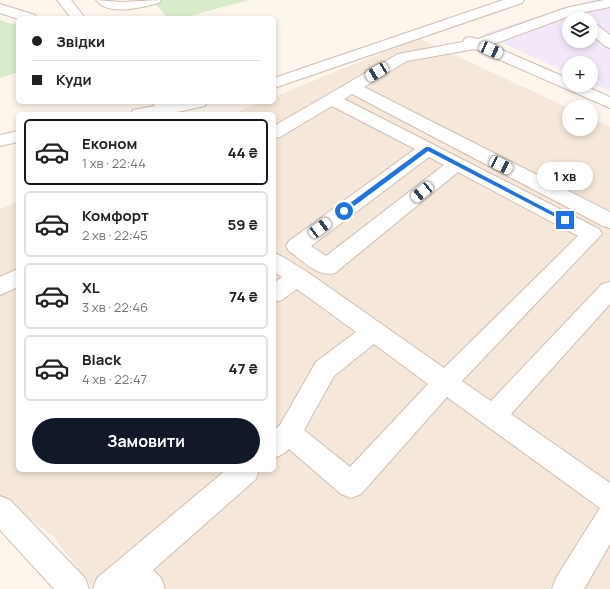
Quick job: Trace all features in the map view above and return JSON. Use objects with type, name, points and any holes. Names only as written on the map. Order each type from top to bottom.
[{"type":"lane","points":[[64,0],[76,16]]},
{"type":"lane","points":[[103,0],[112,6],[133,6],[154,0]]},
{"type":"lane","points":[[276,82],[517,0]]},
{"type":"lane","points":[[585,12],[610,4]]},
{"type":"lane","points":[[0,8],[24,16]]},
{"type":"lane","points":[[276,132],[403,57],[478,44],[562,19]]},
{"type":"lane","points":[[438,27],[562,82]]},
{"type":"lane","points":[[598,33],[610,43]]},
{"type":"lane","points":[[352,87],[610,221]]},
{"type":"lane","points":[[585,92],[610,103]]},
{"type":"lane","points":[[332,99],[592,234],[445,382],[352,485],[282,439],[325,369],[374,331]]},
{"type":"lane","points":[[145,112],[164,106],[182,104]]},
{"type":"lane","points":[[0,141],[16,137]]},
{"type":"lane","points":[[427,148],[296,246],[327,267],[458,164]]},
{"type":"lane","points":[[276,262],[610,499]]},
{"type":"lane","points":[[276,293],[298,277]]},
{"type":"lane","points":[[0,287],[16,279]]},
{"type":"lane","points":[[493,416],[610,290]]},
{"type":"lane","points":[[108,589],[141,579],[244,472]]},
{"type":"lane","points":[[0,510],[74,589]]},
{"type":"lane","points":[[567,589],[610,517]]},
{"type":"shaded area","points":[[590,0],[610,0],[610,91],[598,86],[598,56],[562,56],[562,70],[482,34]]},
{"type":"shaded area","points":[[418,38],[562,105],[562,136],[598,136],[598,122],[610,127],[610,589],[93,589],[53,536],[0,498],[0,209],[16,202],[16,472],[276,472],[276,112],[237,112],[256,104],[276,104],[276,96]]},
{"type":"green space","points":[[152,0],[249,0],[189,16],[166,16]]},
{"type":"green space","points":[[0,20],[16,24],[16,73],[0,78]]},
{"type":"route","points":[[344,211],[427,148],[565,220]]}]
